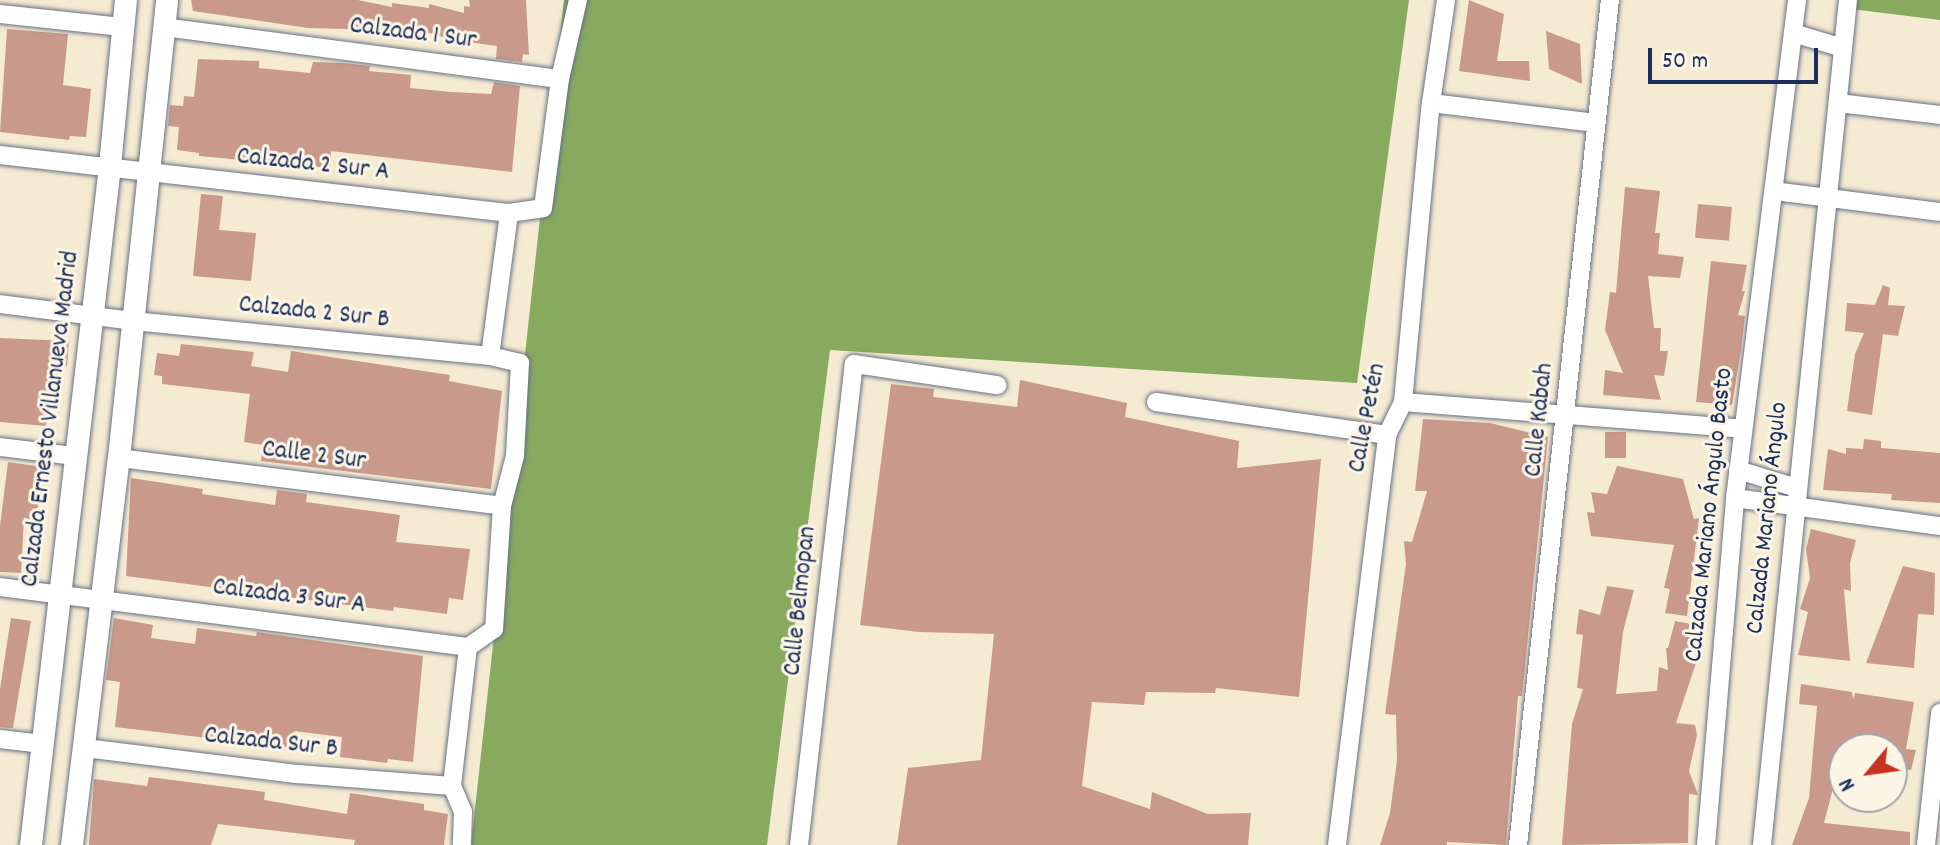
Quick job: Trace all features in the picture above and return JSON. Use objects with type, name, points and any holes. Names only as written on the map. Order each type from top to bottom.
[{"type":"street","name":"Calzada Ernesto Villanueva Madrid","points":[[31,845],[110,166],[126,0]]},
{"type":"street","points":[[72,845],[119,458],[167,0]]},
{"type":"street","points":[[462,845],[463,812],[452,786],[468,647],[494,629],[502,506],[515,456],[520,363],[490,356],[509,213],[543,208],[560,79],[578,0]]},
{"type":"street","name":"Calle Petén","points":[[1337,845],[1387,435],[1403,402],[1431,103],[1446,0]]},
{"type":"street","name":"Calle Kabah","points":[[1518,845],[1610,0]]},
{"type":"street","name":"Calzada Mariano Ángulo Basto","points":[[1706,845],[1738,470],[1797,0]]},
{"type":"street","name":"Calzada Mariano Ángulo","points":[[1762,845],[1848,0]]},
{"type":"street","points":[[0,14],[122,27]]},
{"type":"street","name":"Calzada 1 Sur","points":[[164,27],[560,79]]},
{"type":"street","points":[[1793,33],[1843,48]]},
{"type":"street","points":[[1431,103],[1596,123]]},
{"type":"street","points":[[1838,103],[1940,115]]},
{"type":"street","name":"Calzada 2 Sur A","points":[[0,155],[509,213]]},
{"type":"street","points":[[1774,191],[1940,212]]},
{"type":"street","name":"Calzada 2 Sur B","points":[[0,304],[133,321],[490,356]]},
{"type":"street","name":"Calle Belmopan","points":[[799,845],[854,364],[997,385]]},
{"type":"street","points":[[1156,402],[1387,435]]},
{"type":"street","points":[[1403,402],[1743,429]]},
{"type":"street","points":[[0,447],[74,456]]},
{"type":"street","name":"Calle 2 Sur","points":[[119,458],[502,506]]},
{"type":"street","points":[[1738,470],[1796,497]]},
{"type":"street","points":[[1735,498],[1796,497],[1940,526]]},
{"type":"street","name":"Calzada 3 Sur A","points":[[0,587],[468,647]]},
{"type":"street","points":[[1926,845],[1940,713]]},
{"type":"street","points":[[0,739],[43,744]]},
{"type":"street","name":"Calzada Sur B","points":[[85,748],[298,774],[452,786]]},
{"type":"green space","points":[[564,0],[1409,0],[1357,383],[830,350],[767,845],[471,845]]},
{"type":"green space","points":[[1852,0],[1940,0],[1940,20],[1851,9]]},
{"type":"building","points":[[191,0],[358,0],[392,7],[392,3],[429,8],[429,4],[464,13],[464,6],[470,7],[469,0],[526,0],[529,55],[523,54],[522,62],[496,59],[497,46],[453,40],[423,31],[308,28],[193,11]]},
{"type":"building","points":[[1469,0],[1504,14],[1497,61],[1529,61],[1530,81],[1459,71]]},
{"type":"building","points":[[7,29],[68,34],[63,85],[91,89],[86,137],[70,136],[69,140],[0,132]]},
{"type":"building","points":[[1546,31],[1580,44],[1582,84],[1549,69]]},
{"type":"building","points":[[198,59],[259,61],[259,68],[310,73],[313,62],[370,66],[369,71],[411,75],[410,88],[451,92],[491,94],[494,82],[520,86],[512,172],[331,151],[330,168],[199,156],[199,153],[177,150],[179,127],[168,126],[170,105],[183,106],[184,96],[194,97]]},
{"type":"building","points":[[1625,187],[1660,191],[1655,233],[1660,233],[1658,254],[1684,257],[1680,278],[1648,276],[1654,328],[1661,328],[1660,351],[1668,351],[1664,376],[1654,375],[1661,400],[1603,395],[1605,370],[1623,373],[1605,330],[1610,292],[1616,293]]},
{"type":"building","points":[[201,194],[223,196],[219,230],[256,233],[251,281],[193,276]]},
{"type":"building","points":[[1698,204],[1732,207],[1729,241],[1695,238]]},
{"type":"building","points":[[1711,261],[1747,265],[1742,291],[1745,291],[1738,315],[1745,316],[1732,405],[1696,402]]},
{"type":"building","points":[[1883,285],[1890,288],[1888,305],[1905,306],[1898,336],[1883,334],[1872,415],[1847,411],[1855,354],[1864,333],[1845,331],[1847,303],[1875,305]]},
{"type":"building","points":[[0,338],[69,341],[67,366],[60,365],[59,387],[50,386],[46,426],[0,422]]},
{"type":"building","points":[[181,344],[254,352],[251,366],[288,372],[291,351],[450,375],[449,381],[502,391],[491,489],[261,461],[263,445],[244,442],[250,394],[162,384],[162,376],[154,375],[157,353],[179,356]]},
{"type":"building","points":[[1020,380],[1127,403],[1125,417],[1239,441],[1237,468],[1321,459],[1299,697],[1216,688],[1215,693],[1146,692],[1144,705],[1092,702],[1082,786],[1150,809],[1152,792],[1208,814],[1251,813],[1248,845],[897,845],[908,768],[981,760],[994,634],[919,632],[860,625],[891,384],[934,389],[933,397],[1017,407]]},
{"type":"building","points":[[1423,419],[1490,423],[1548,437],[1522,696],[1518,696],[1506,845],[1447,842],[1447,845],[1380,845],[1390,813],[1397,760],[1396,715],[1385,714],[1406,564],[1404,541],[1412,542],[1427,491],[1415,491]]},
{"type":"building","points":[[1605,432],[1626,432],[1626,458],[1605,458]]},
{"type":"building","points":[[1864,439],[1881,441],[1881,448],[1940,453],[1940,503],[1891,500],[1892,494],[1823,490],[1828,449],[1846,454],[1846,448],[1863,449]]},
{"type":"building","points":[[8,462],[43,467],[36,520],[24,518],[21,573],[0,572],[0,526]]},
{"type":"building","points":[[1617,466],[1683,479],[1694,519],[1699,518],[1687,616],[1665,613],[1670,589],[1664,588],[1674,545],[1591,536],[1587,512],[1595,513],[1591,492],[1607,494]]},
{"type":"building","points":[[131,478],[203,489],[202,494],[275,505],[277,490],[307,494],[306,502],[400,515],[396,542],[470,549],[463,600],[449,598],[447,614],[394,607],[393,611],[126,576]]},
{"type":"building","points":[[1811,529],[1856,540],[1850,563],[1851,591],[1844,589],[1850,661],[1798,655],[1808,612],[1800,609],[1810,578],[1806,549]]},
{"type":"building","points":[[1903,566],[1935,573],[1934,615],[1918,614],[1914,668],[1866,663]]},
{"type":"building","points":[[1607,586],[1634,590],[1623,632],[1616,694],[1657,691],[1659,667],[1668,670],[1666,648],[1675,621],[1696,625],[1691,659],[1697,660],[1676,723],[1695,725],[1697,735],[1689,771],[1698,795],[1689,794],[1688,843],[1562,845],[1572,724],[1583,689],[1577,688],[1583,635],[1576,634],[1579,609],[1600,615]]},
{"type":"building","points":[[11,618],[31,621],[13,728],[0,727],[0,689]]},
{"type":"building","points":[[114,618],[153,625],[151,638],[195,644],[197,628],[256,636],[257,632],[423,656],[413,762],[388,759],[387,763],[340,757],[342,737],[294,731],[292,748],[115,727],[120,682],[106,680]]},
{"type":"building","points":[[1801,684],[1852,692],[1853,700],[1855,693],[1914,702],[1908,737],[1908,733],[1828,733],[1828,807],[1824,823],[1910,832],[1910,845],[1792,845],[1809,798],[1817,706],[1799,704]]},
{"type":"building","points":[[1908,749],[1916,750],[1911,770],[1908,770]]},
{"type":"building","points":[[149,777],[265,792],[264,800],[347,814],[350,793],[424,804],[424,810],[448,814],[444,845],[354,845],[355,840],[218,824],[211,845],[89,845],[94,779],[147,786]]}]
